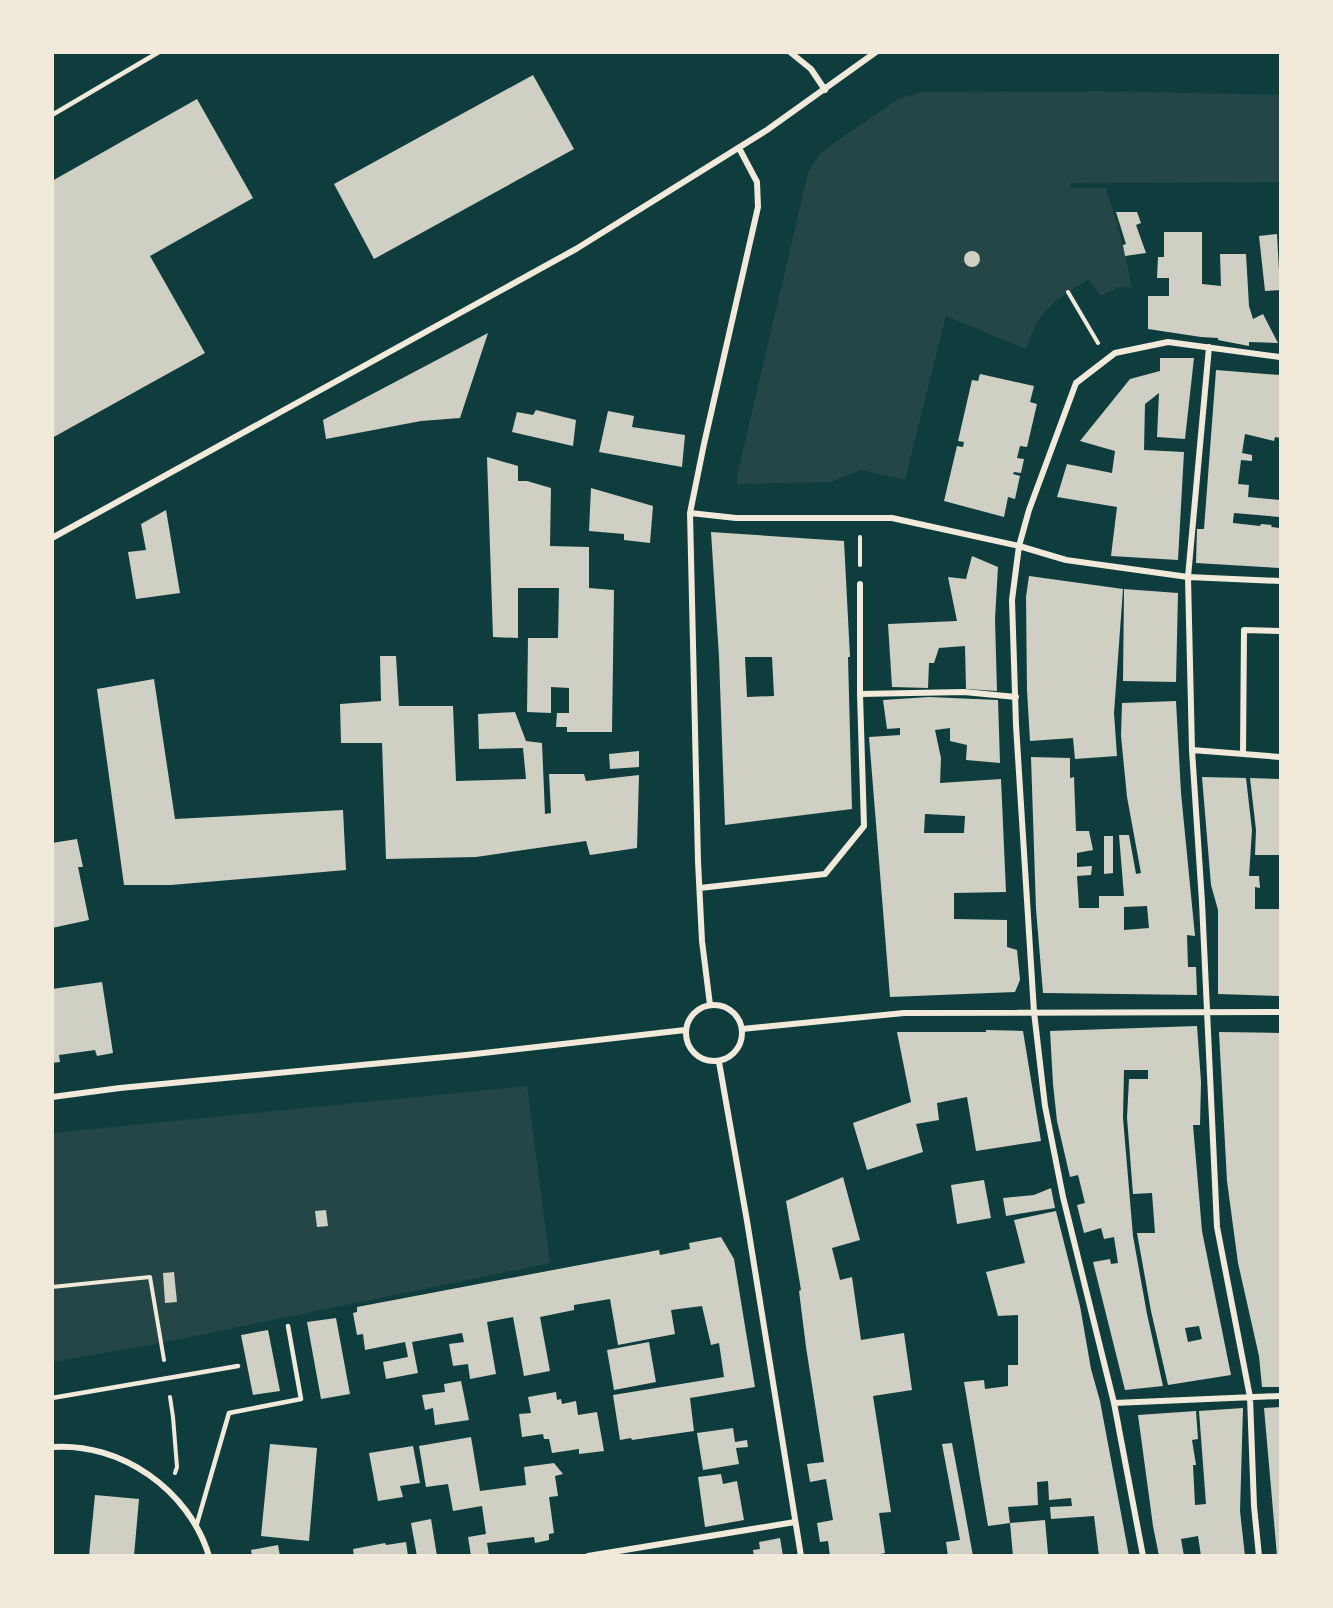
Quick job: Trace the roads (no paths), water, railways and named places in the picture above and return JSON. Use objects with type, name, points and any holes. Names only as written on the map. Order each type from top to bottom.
[{"type":"street","points":[[790,52],[811,69],[825,90]]},
{"type":"street","points":[[52,538],[576,249],[739,148],[825,90],[876,52]]},
{"type":"street","points":[[710,1005],[702,941],[697,832],[690,513],[758,207],[757,182],[739,148]]},
{"type":"street","points":[[1143,1556],[1114,1403],[1047,1117],[1034,1012],[1012,600],[1019,546],[1029,510],[1076,384],[1115,353],[1168,342],[1281,357]]},
{"type":"street","points":[[1209,347],[1188,577],[1192,750],[1208,1012],[1217,1227],[1250,1397],[1254,1506],[1259,1556]]},
{"type":"street","points":[[690,513],[736,518],[892,518],[1019,546],[1066,560],[1188,577],[1281,581]]},
{"type":"street","points":[[700,888],[825,874],[864,826],[860,694],[860,584]]},
{"type":"street","points":[[1242,754],[1244,630],[1281,632]]},
{"type":"street","points":[[860,694],[964,693],[1016,697]]},
{"type":"street","points":[[1192,750],[1281,757]]},
{"type":"street","points":[[710,1005],[725,1006],[737,1015],[742,1029],[741,1043],[732,1056],[719,1062],[705,1060],[694,1054],[687,1043],[685,1030],[694,1013],[710,1005]]},
{"type":"street","points":[[742,1029],[904,1013],[1281,1012]]},
{"type":"street","points":[[52,1097],[685,1030]]},
{"type":"street","points":[[719,1062],[801,1556]]},
{"type":"street","points":[[1114,1403],[1281,1396]]},
{"type":"street","points":[[52,1447],[104,1452],[148,1473],[180,1502],[205,1543],[209,1556]]},
{"type":"street","points":[[588,1556],[795,1522]]},
{"type":"lane","points":[[52,115],[159,52]]},
{"type":"lane","points":[[196,1527],[229,1413],[301,1399],[288,1326]]},
{"type":"lane","points":[[52,1398],[238,1366]]}]
